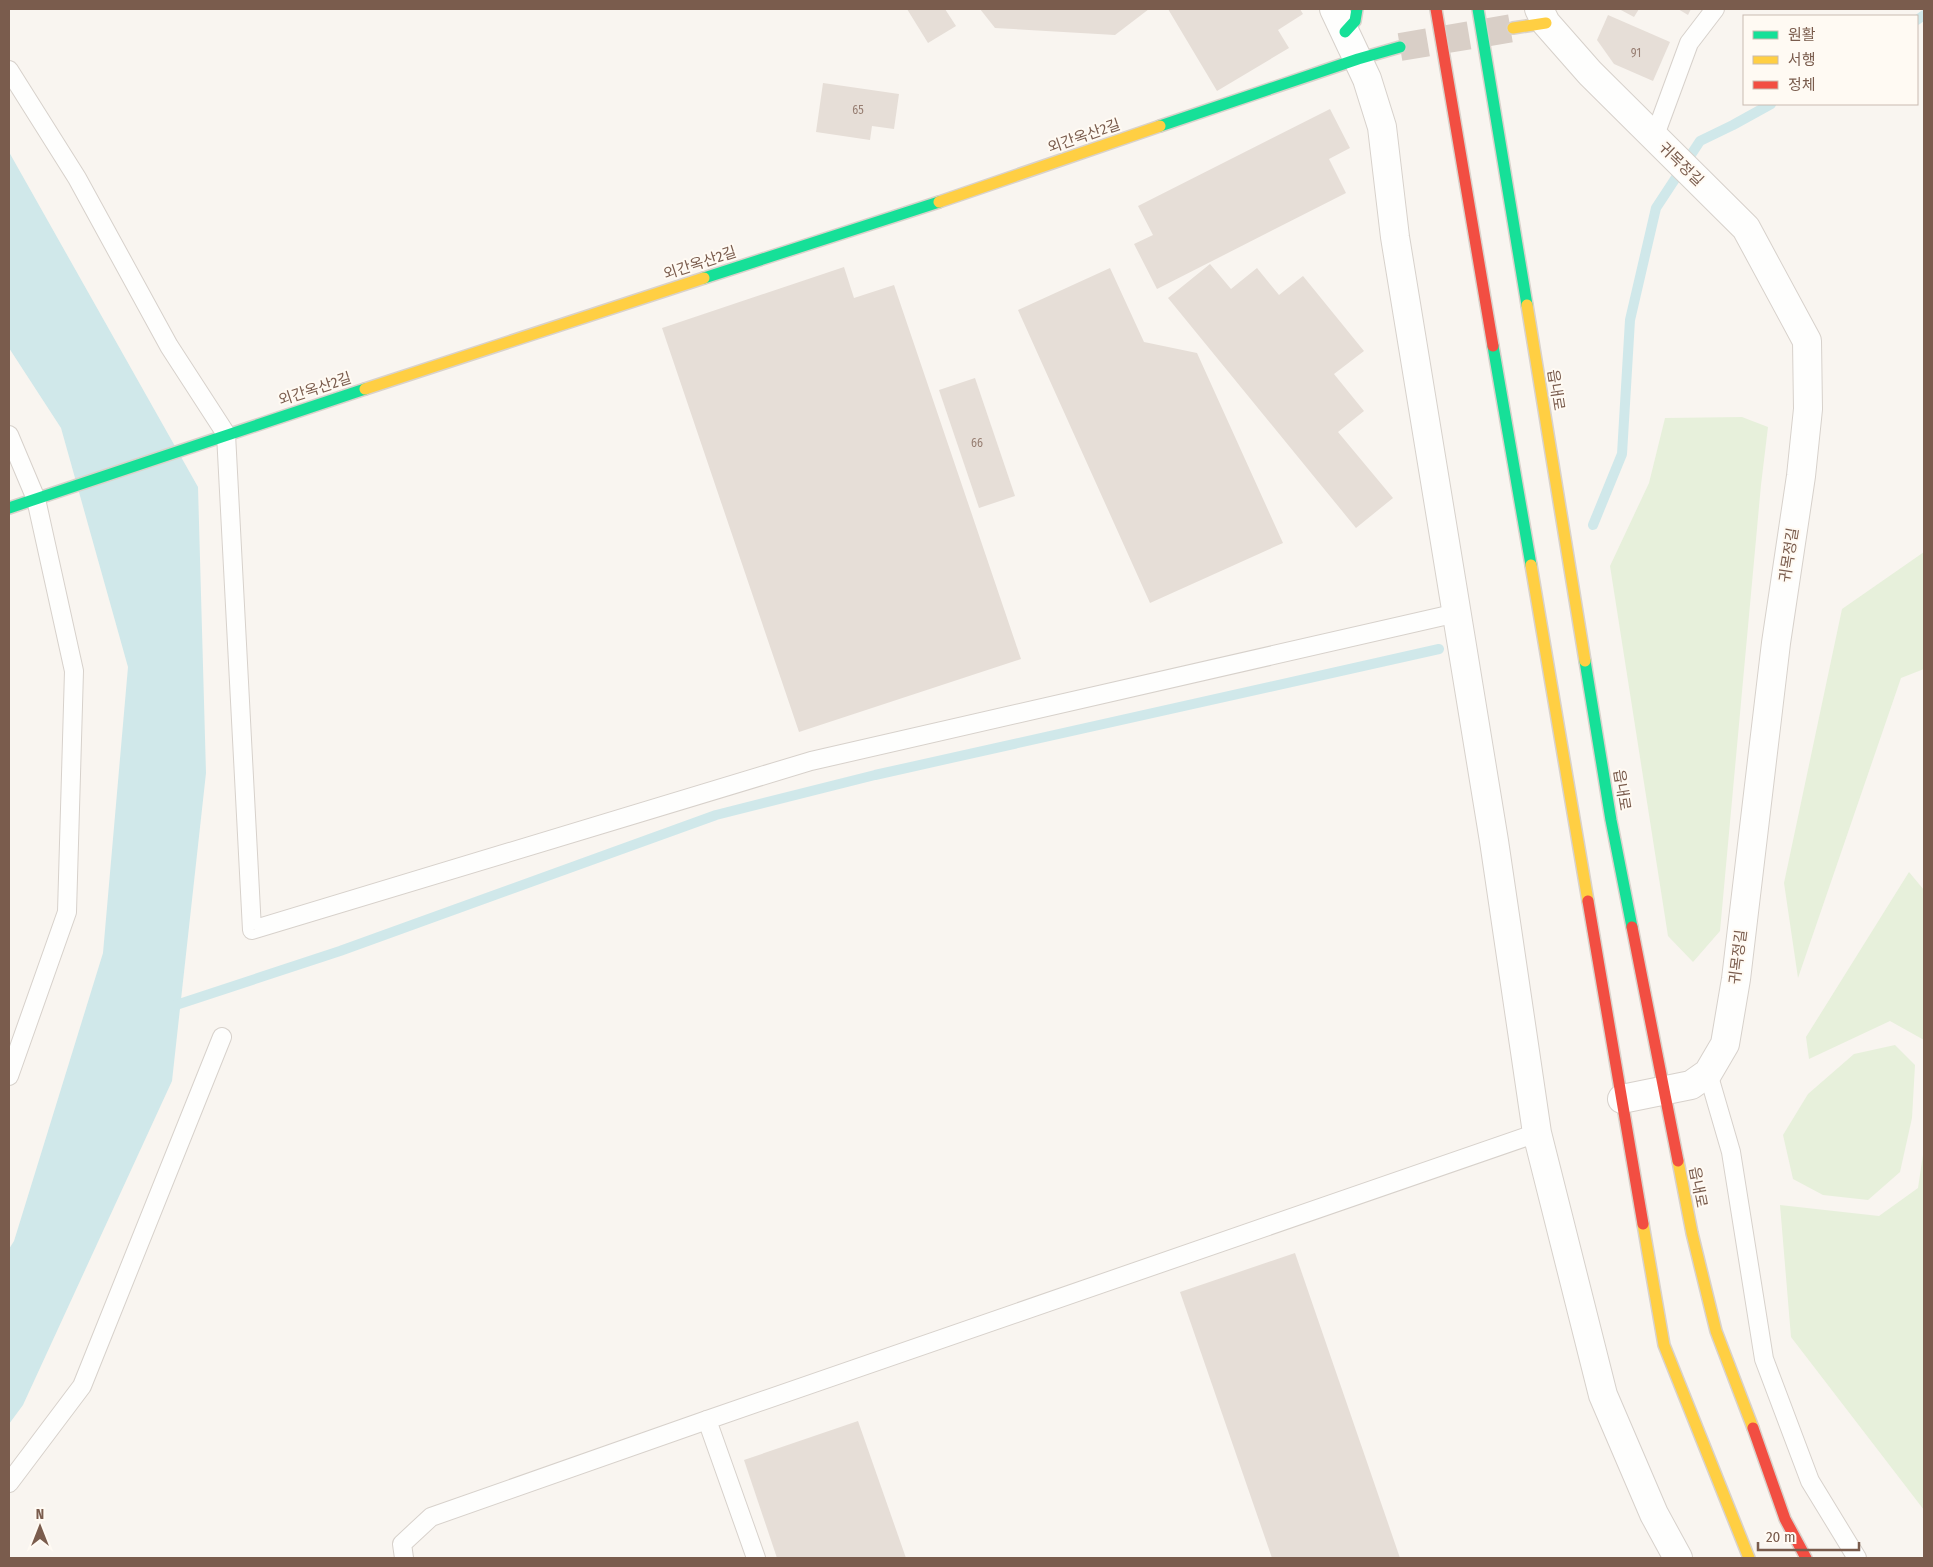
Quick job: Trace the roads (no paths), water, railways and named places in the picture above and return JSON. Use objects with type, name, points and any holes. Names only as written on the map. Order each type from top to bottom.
[{"type":"street","points":[[1424,9],[1444,56]]},
{"type":"street","points":[[1436,9],[1664,1345],[1749,1558]]},
{"type":"street","name":"읍내로","points":[[1478,9],[1611,820],[1692,1233],[1716,1331],[1746,1407],[1785,1520],[1806,1558]]},
{"type":"street","points":[[1345,16],[1382,127],[1395,237],[1494,841],[1537,1133],[1603,1396],[1654,1514],[1678,1558]]},
{"type":"street","points":[[1513,28],[1542,16],[1590,73],[1654,138]]},
{"type":"street","name":"외간옥산2길","points":[[9,508],[226,434],[922,207],[1358,59],[1400,47]]},
{"type":"street","name":"귀목정길","points":[[1622,1100],[1691,1085],[1708,1073],[1725,1044],[1736,979],[1776,643],[1801,476],[1808,409],[1807,341],[1746,228],[1654,138]]},
{"type":"lane","name":"귀목정길","points":[[1654,138],[1689,43],[1716,9]]},
{"type":"lane","points":[[9,70],[77,178],[169,346],[226,434],[252,930],[811,761],[1456,613]]},
{"type":"lane","points":[[9,435],[36,499],[74,672],[67,912],[9,1076]]},
{"type":"lane","points":[[9,1483],[82,1386],[222,1037]]},
{"type":"lane","points":[[1708,1073],[1731,1152],[1764,1359],[1810,1481],[1857,1558]]},
{"type":"lane","points":[[404,1558],[402,1544],[431,1517],[1537,1133]]},
{"type":"lane","points":[[707,1420],[756,1558]]},
{"type":"water","points":[[9,152],[198,487],[206,773],[172,1081],[23,1405],[9,1424],[9,1249],[14,1241],[103,953],[128,667],[61,428],[9,348]]},
{"type":"waterway","points":[[1918,19],[1924,15]]},
{"type":"waterway","points":[[1593,525],[1622,454],[1630,320],[1656,208],[1700,141],[1769,105]]},
{"type":"waterway","points":[[170,1007],[340,951],[716,815],[875,775],[1439,649]]},
{"type":"tunnel","points":[[1400,47],[1513,28]]}]
